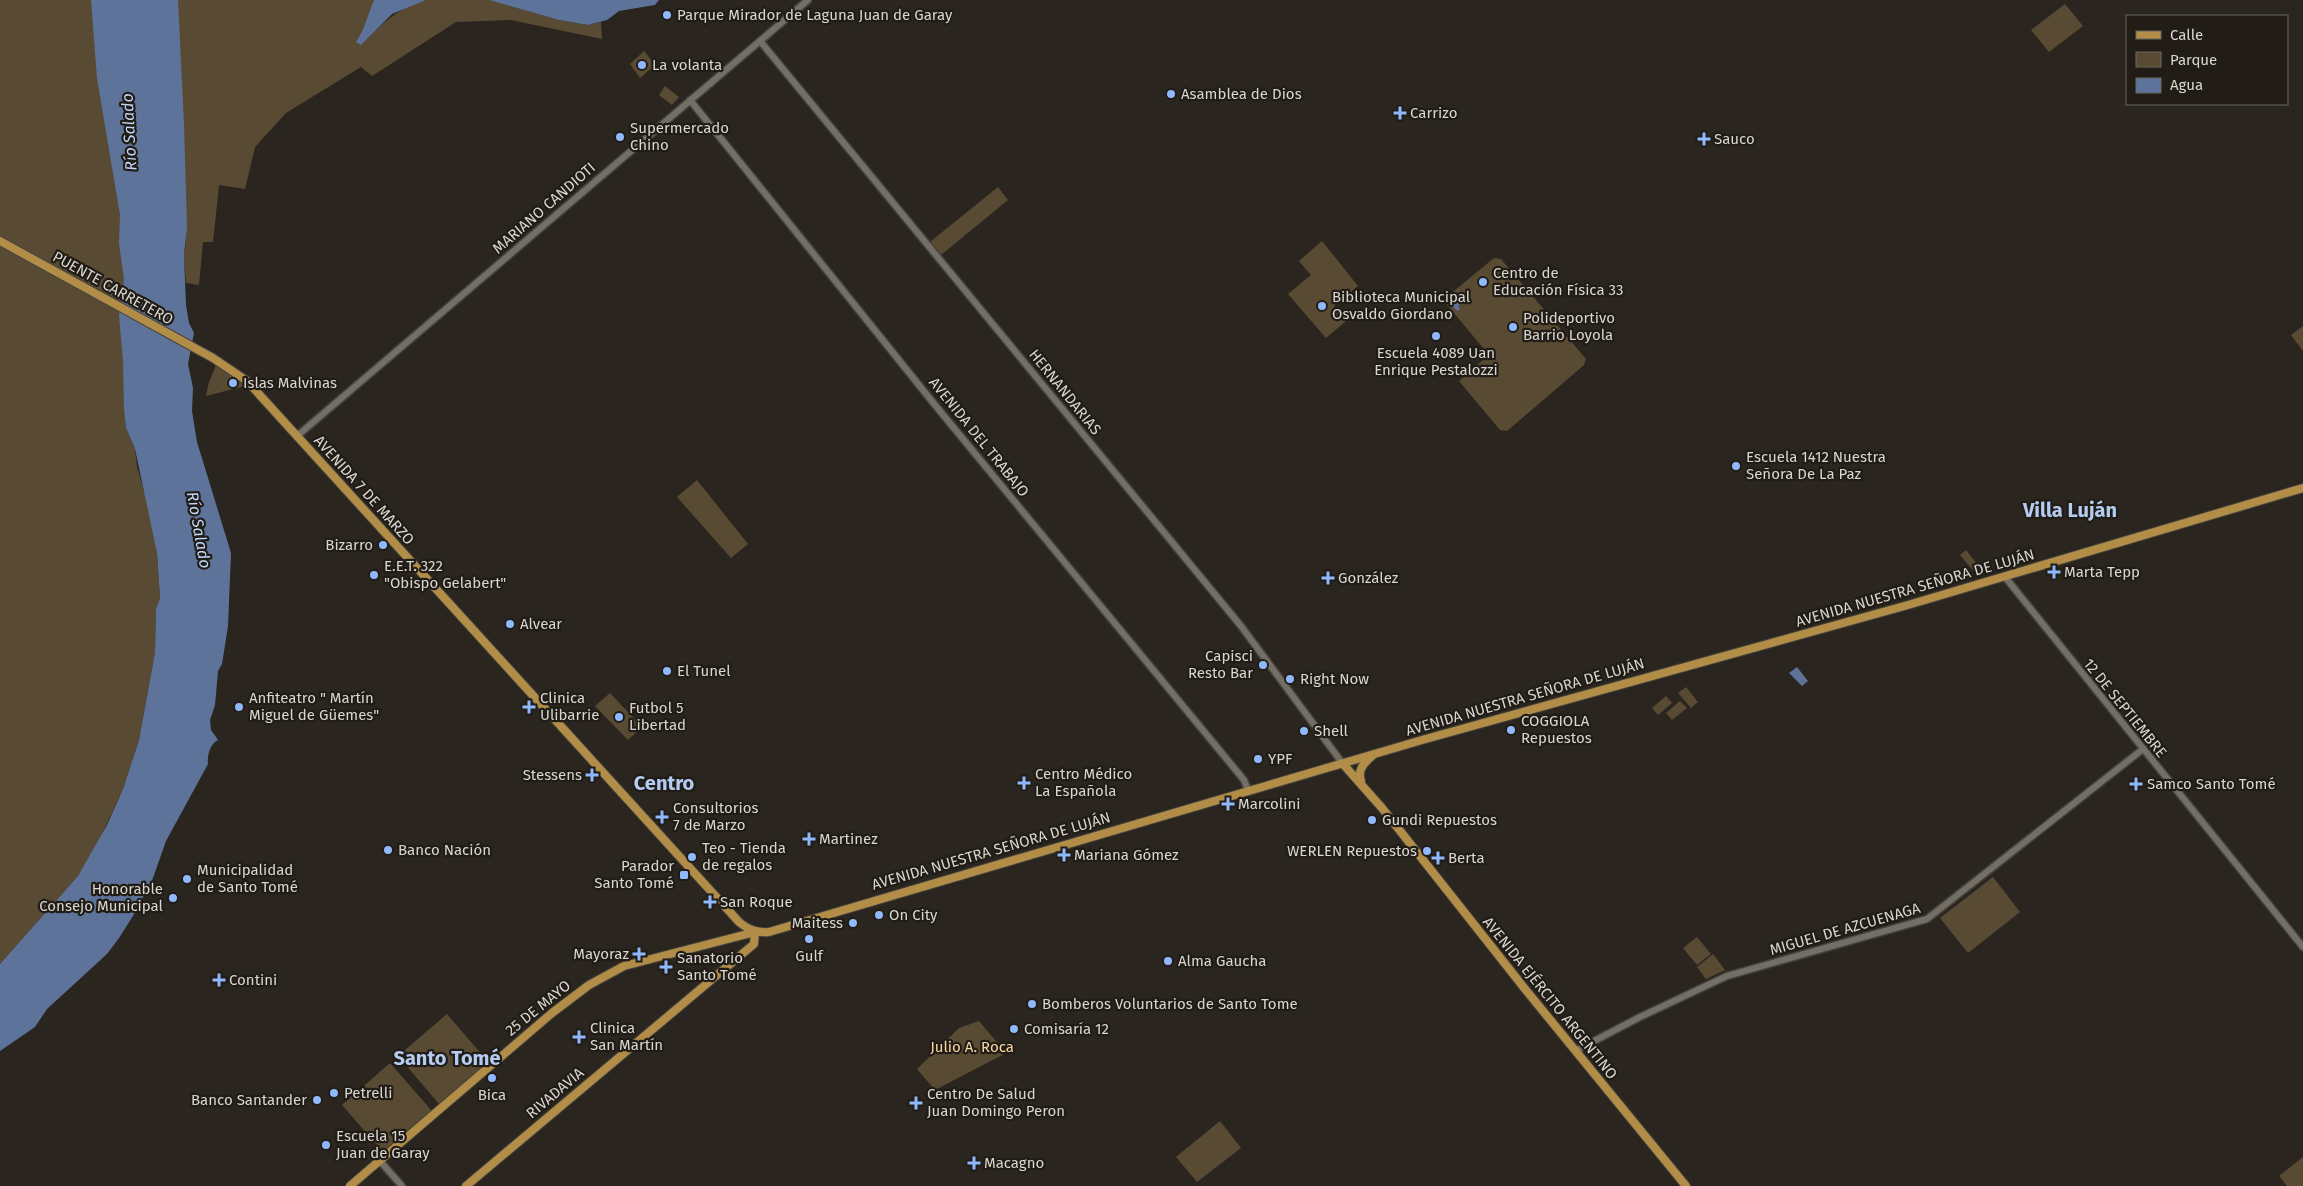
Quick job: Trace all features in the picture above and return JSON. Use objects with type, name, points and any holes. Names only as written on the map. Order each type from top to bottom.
[{"type":"main road","name":"PUENTE CARRETERO","points":[[0,241],[213,358]]},
{"type":"main road","name":"AVENIDA 7 DE MARZO","points":[[213,358],[254,388],[739,922],[755,932]]},
{"type":"main road","name":"AVENIDA NUESTRA SEÑORA DE LUJÁN","points":[[755,932],[769,932],[1248,790],[2005,577],[2303,488]]},
{"type":"main road","points":[[1361,782],[1359,776],[1361,767],[1375,754]]},
{"type":"main road","name":"AVENIDA EJÉRCITO ARGENTINO","points":[[1343,764],[1361,782],[1576,1052],[1686,1186]]},
{"type":"main road","name":"AVENIDA EJÉRCITO ARGENTINO","points":[[1343,764],[1354,780],[1394,825]]},
{"type":"main road","name":"RIVADAVIA","points":[[466,1186],[754,944],[755,932]]},
{"type":"main road","name":"25 DE MAYO","points":[[350,1186],[552,1013],[604,975],[624,966],[755,932]]},
{"type":"street","name":"MARIANO CANDIOTI","points":[[297,436],[808,0]]},
{"type":"street","name":"HERNANDARIAS","points":[[760,41],[1241,626],[1343,764]]},
{"type":"street","name":"AVENIDA DEL TRABAJO","points":[[690,100],[935,405],[1244,780],[1248,790]]},
{"type":"street","name":"12 DE SEPTIEMBRE","points":[[2005,577],[2303,947]]},
{"type":"street","name":"MIGUEL DE AZCUENAGA","points":[[1576,1052],[1640,1017],[1727,976],[1927,919],[2142,749]]},
{"type":"street","points":[[379,1160],[402,1186]]},
{"type":"green space","points":[[0,0],[375,0],[362,44],[377,29],[398,13],[426,0],[489,0],[559,20],[588,25],[601,22],[602,39],[511,20],[456,22],[372,76],[361,67],[286,113],[255,147],[245,189],[219,185],[213,242],[203,242],[199,285],[186,283],[184,254],[186,240],[124,279],[124,411],[126,428],[135,449],[137,467],[151,515],[157,553],[160,598],[156,610],[155,652],[139,740],[123,789],[94,851],[78,876],[0,964]]},
{"type":"green space","points":[[2065,4],[2083,26],[2049,52],[2031,30]]},
{"type":"green space","name":"La volanta","points":[[644,51],[655,65],[640,78],[630,64]]},
{"type":"green space","name":"La volanta","points":[[665,86],[679,97],[672,105],[659,95]]},
{"type":"green space","points":[[998,187],[1008,200],[941,255],[930,242]]},
{"type":"green space","points":[[1322,241],[1358,286],[1334,306],[1346,321],[1326,338],[1288,294],[1311,275],[1299,261]]},
{"type":"green space","name":"Polideportivo Barrio Loyola","points":[[1494,258],[1501,259],[1586,359],[1584,365],[1507,431],[1500,430],[1459,381],[1489,355],[1443,300]]},
{"type":"green space","points":[[2303,326],[2303,351],[2291,335]]},
{"type":"green space","points":[[216,365],[232,374],[245,386],[206,396]]},
{"type":"green space","points":[[697,480],[748,544],[731,558],[677,497]]},
{"type":"green space","points":[[1966,550],[1984,573],[1977,575],[1960,555]]},
{"type":"green space","points":[[1686,687],[1698,702],[1691,708],[1678,693]]},
{"type":"green space","name":"Futbol 5 Libertad","points":[[610,693],[642,727],[628,740],[595,706]]},
{"type":"green space","points":[[1666,696],[1672,703],[1658,715],[1652,708]]},
{"type":"green space","points":[[1680,701],[1687,708],[1672,720],[1666,713]]},
{"type":"green space","points":[[1993,877],[2020,912],[1968,953],[1940,918]]},
{"type":"green space","points":[[1697,937],[1711,954],[1697,965],[1683,948]]},
{"type":"green space","points":[[1713,954],[1725,970],[1706,979],[1697,967]]},
{"type":"green space","points":[[447,1014],[489,1063],[440,1105],[398,1056]]},
{"type":"green space","name":"Julio A. Roca","points":[[979,1021],[1006,1053],[935,1090],[917,1069],[959,1028]]},
{"type":"green space","points":[[390,1063],[432,1111],[384,1153],[342,1105]]},
{"type":"green space","points":[[1220,1121],[1241,1148],[1197,1182],[1176,1157]]},
{"type":"green space","points":[[2303,1157],[2303,1186],[2287,1186],[2279,1176]]},
{"type":"water","name":"Río Salado","points":[[91,0],[178,0],[187,227],[184,254],[186,305],[189,323],[194,333],[188,364],[193,388],[192,411],[197,442],[231,553],[228,626],[222,664],[218,671],[215,705],[210,720],[211,730],[218,740],[211,747],[208,764],[166,841],[148,892],[142,898],[138,908],[107,954],[47,1009],[35,1027],[0,1051],[0,964],[78,876],[107,825],[123,789],[139,740],[155,652],[156,609],[160,598],[157,553],[135,449],[126,428],[124,411],[123,361],[119,315],[124,279],[119,243],[120,215],[97,78]]},
{"type":"water","points":[[374,0],[426,0],[392,14],[361,45],[356,42]]},
{"type":"water","points":[[489,0],[659,0],[655,5],[619,11],[607,20],[588,25],[559,20]]},
{"type":"water","points":[[1464,291],[1469,297],[1458,306],[1460,309],[1457,311],[1450,303]]},
{"type":"water","points":[[1797,667],[1808,681],[1802,686],[1789,673]]},
{"type":"place","name":"Parque Mirador de Laguna Juan de Garay","points":[[667,15]]},
{"type":"place","name":"La volanta","points":[[642,65]]},
{"type":"place","name":"Asamblea de Dios","points":[[1171,94]]},
{"type":"place","name":"Carrizo","points":[[1400,113]]},
{"type":"place","name":"Supermercado Chino","points":[[620,137]]},
{"type":"place","name":"Sauco","points":[[1704,139]]},
{"type":"place","name":"Centro de Educación Física 33","points":[[1483,282]]},
{"type":"place","name":"Biblioteca Municipal Osvaldo Giordano","points":[[1322,306]]},
{"type":"place","name":"Polideportivo Barrio Loyola","points":[[1513,327]]},
{"type":"place","name":"Escuela 4089 Uan Enrique Pestalozzi","points":[[1436,336]]},
{"type":"place","name":"Islas Malvinas","points":[[233,383]]},
{"type":"place","name":"Escuela 1412 Nuestra Señora De La Paz","points":[[1736,466]]},
{"type":"place","name":"Bizarro","points":[[383,545]]},
{"type":"place","name":"Marta Tepp","points":[[2054,572]]},
{"type":"place","name":"E.E.T. 322 \"Obispo Gelabert\"","points":[[374,575]]},
{"type":"place","name":"González","points":[[1328,578]]},
{"type":"place","name":"Alvear","points":[[510,624]]},
{"type":"place","name":"Capisci Resto Bar","points":[[1263,665]]},
{"type":"place","name":"El Tunel","points":[[667,671]]},
{"type":"place","name":"Right Now","points":[[1290,679]]},
{"type":"place","name":"Anfiteatro \" Martín Miguel de Güemes\"","points":[[239,707]]},
{"type":"place","name":"Clinica Ulibarrie","points":[[529,707]]},
{"type":"place","name":"Futbol 5 Libertad","points":[[619,717]]},
{"type":"place","name":"COGGIOLA Repuestos","points":[[1511,730]]},
{"type":"place","name":"Shell","points":[[1304,731]]},
{"type":"place","name":"YPF","points":[[1258,759]]},
{"type":"place","name":"Stessens","points":[[592,775]]},
{"type":"place","name":"Centro Médico La Española","points":[[1024,783]]},
{"type":"place","name":"Samco Santo Tomé","points":[[2136,784]]},
{"type":"place","name":"Marcolini","points":[[1228,804]]},
{"type":"place","name":"Consultorios 7 de Marzo","points":[[662,817]]},
{"type":"place","name":"Gundi Repuestos","points":[[1372,820]]},
{"type":"place","name":"Martinez","points":[[809,839]]},
{"type":"place","name":"Banco Nación","points":[[388,850]]},
{"type":"place","name":"WERLEN Repuestos","points":[[1427,851]]},
{"type":"place","name":"Mariana Gómez","points":[[1064,855]]},
{"type":"place","name":"Teo - Tienda de regalos","points":[[692,857]]},
{"type":"place","name":"Berta","points":[[1438,858]]},
{"type":"place","name":"Parador Santo Tomé","points":[[684,875]]},
{"type":"place","name":"Municipalidad de Santo Tomé","points":[[187,879]]},
{"type":"place","name":"Honorable Consejo Municipal","points":[[173,898]]},
{"type":"place","name":"San Roque","points":[[710,902]]},
{"type":"place","name":"On City","points":[[879,915]]},
{"type":"place","name":"Maitess","points":[[853,923]]},
{"type":"place","name":"Gulf","points":[[809,939]]},
{"type":"place","name":"Mayoraz","points":[[639,954]]},
{"type":"place","name":"Alma Gaucha","points":[[1168,961]]},
{"type":"place","name":"Sanatorio Santo Tomé","points":[[666,967]]},
{"type":"place","name":"Contini","points":[[219,980]]},
{"type":"place","name":"Bomberos Voluntarios de Santo Tome","points":[[1032,1004]]},
{"type":"place","name":"Comisaría 12","points":[[1014,1029]]},
{"type":"place","name":"Clinica San Martín","points":[[579,1037]]},
{"type":"place","name":"Bica","points":[[492,1078]]},
{"type":"place","name":"Petrelli","points":[[334,1093]]},
{"type":"place","name":"Banco Santander","points":[[317,1100]]},
{"type":"place","name":"Centro De Salud Juan Domingo Peron","points":[[916,1103]]},
{"type":"place","name":"Escuela 15 Juan de Garay","points":[[326,1145]]},
{"type":"place","name":"Macagno","points":[[974,1163]]},
{"type":"district","name":"Villa Luján","points":[[2070,510]]},
{"type":"district","name":"Centro","points":[[664,783]]},
{"type":"district","name":"Santo Tomé","points":[[447,1058]]}]
